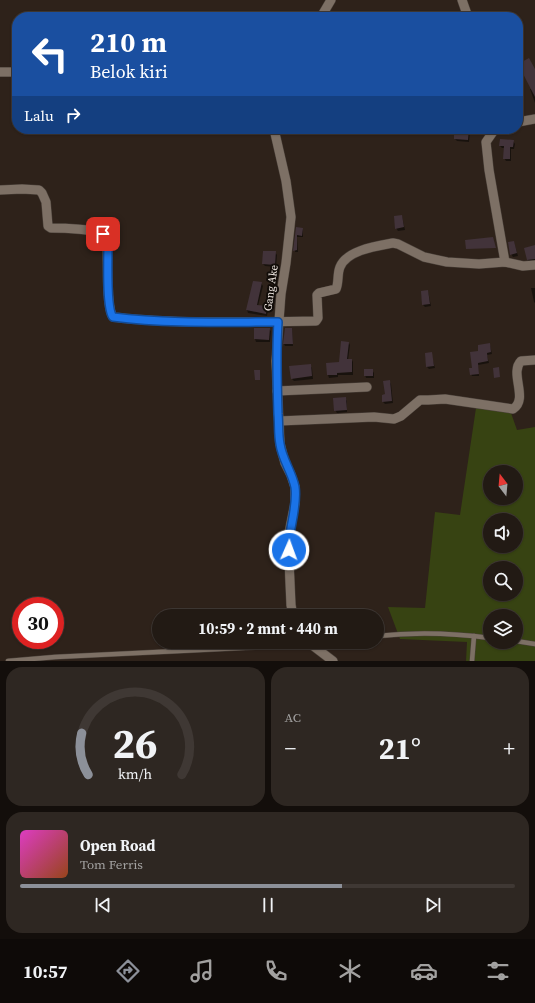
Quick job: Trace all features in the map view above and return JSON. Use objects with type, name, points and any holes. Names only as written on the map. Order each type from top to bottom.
[{"type":"street","points":[[324,12],[331,0]]},
{"type":"street","points":[[462,0],[466,12]]},
{"type":"street","points":[[0,72],[12,72]]},
{"type":"street","points":[[523,121],[535,119]]},
{"type":"street","name":"Gang Ake","points":[[275,134],[286,181],[291,217],[278,322],[276,361],[280,444],[285,463],[295,487],[295,503],[288,538],[292,609]]},
{"type":"street","points":[[492,134],[486,142],[488,170],[504,262]]},
{"type":"street","points":[[0,190],[39,190],[46,202],[48,226],[51,228],[96,232],[103,234],[106,237],[108,244],[108,290],[113,317],[190,322],[278,322],[316,320],[318,318],[317,295],[319,293],[336,289],[340,268],[344,261],[356,252],[393,243],[424,257],[447,262],[479,264],[504,262],[523,266],[535,265]]},
{"type":"street","points":[[279,421],[367,417],[394,419],[401,416],[420,400],[445,399],[513,409],[517,406],[519,401],[518,366],[520,362],[524,360],[535,360]]},
{"type":"street","points":[[277,391],[367,387]]},
{"type":"street","points":[[319,649],[333,661]]},
{"type":"lane","points":[[384,635],[400,634],[483,637]]},
{"type":"lane","points":[[472,661],[474,636]]},
{"type":"lane","points":[[523,643],[535,644]]},
{"type":"lane","points":[[8,661],[70,656],[217,649]]},
{"type":"green space","points":[[476,408],[511,413],[517,430],[535,427],[535,661],[466,661],[467,642],[400,639],[388,607],[425,608],[435,512],[460,515]]},
{"type":"building","points":[[529,58],[535,69],[535,97],[523,74],[523,61]]},
{"type":"building","points":[[454,134],[469,134],[468,140],[454,139]]},
{"type":"building","points":[[500,139],[514,140],[513,147],[510,147],[510,159],[503,159],[504,146],[499,146]]},
{"type":"building","points":[[402,215],[404,227],[395,229],[394,216]]},
{"type":"building","points":[[296,227],[303,228],[302,236],[297,235],[297,250],[293,251]]},
{"type":"building","points":[[493,237],[496,248],[466,249],[465,240]]},
{"type":"building","points":[[514,241],[517,253],[510,255],[508,242]]},
{"type":"building","points":[[535,245],[535,259],[527,260],[524,248]]},
{"type":"building","points":[[263,251],[276,251],[275,265],[262,264]]},
{"type":"building","points":[[253,281],[262,282],[257,305],[267,306],[266,314],[246,310]]},
{"type":"building","points":[[428,290],[430,304],[422,305],[421,291]]},
{"type":"building","points":[[254,328],[270,328],[269,340],[254,339]]},
{"type":"building","points":[[285,328],[292,328],[293,344],[283,344]]},
{"type":"building","points":[[341,341],[349,342],[347,359],[352,359],[352,372],[327,375],[326,363],[339,362]]},
{"type":"building","points":[[490,343],[491,352],[487,353],[488,361],[478,363],[479,374],[470,375],[469,368],[472,368],[470,352],[478,351],[478,345]]},
{"type":"building","points":[[432,352],[434,366],[426,367],[425,353]]},
{"type":"building","points":[[311,364],[312,376],[291,379],[289,366]]},
{"type":"building","points":[[499,367],[500,377],[494,378],[493,368]]},
{"type":"building","points":[[364,369],[373,369],[373,376],[364,376]]},
{"type":"building","points":[[254,370],[260,370],[260,380],[255,380]]},
{"type":"building","points":[[390,380],[392,401],[382,402],[382,395],[385,394],[383,381]]},
{"type":"building","points":[[346,397],[347,410],[334,411],[333,398]]},
{"type":"route","points":[[103,234],[106,237],[108,244],[108,290],[111,315],[113,317],[190,322],[278,322],[276,361],[280,444],[285,463],[295,487],[295,503],[288,538],[289,550]]}]
